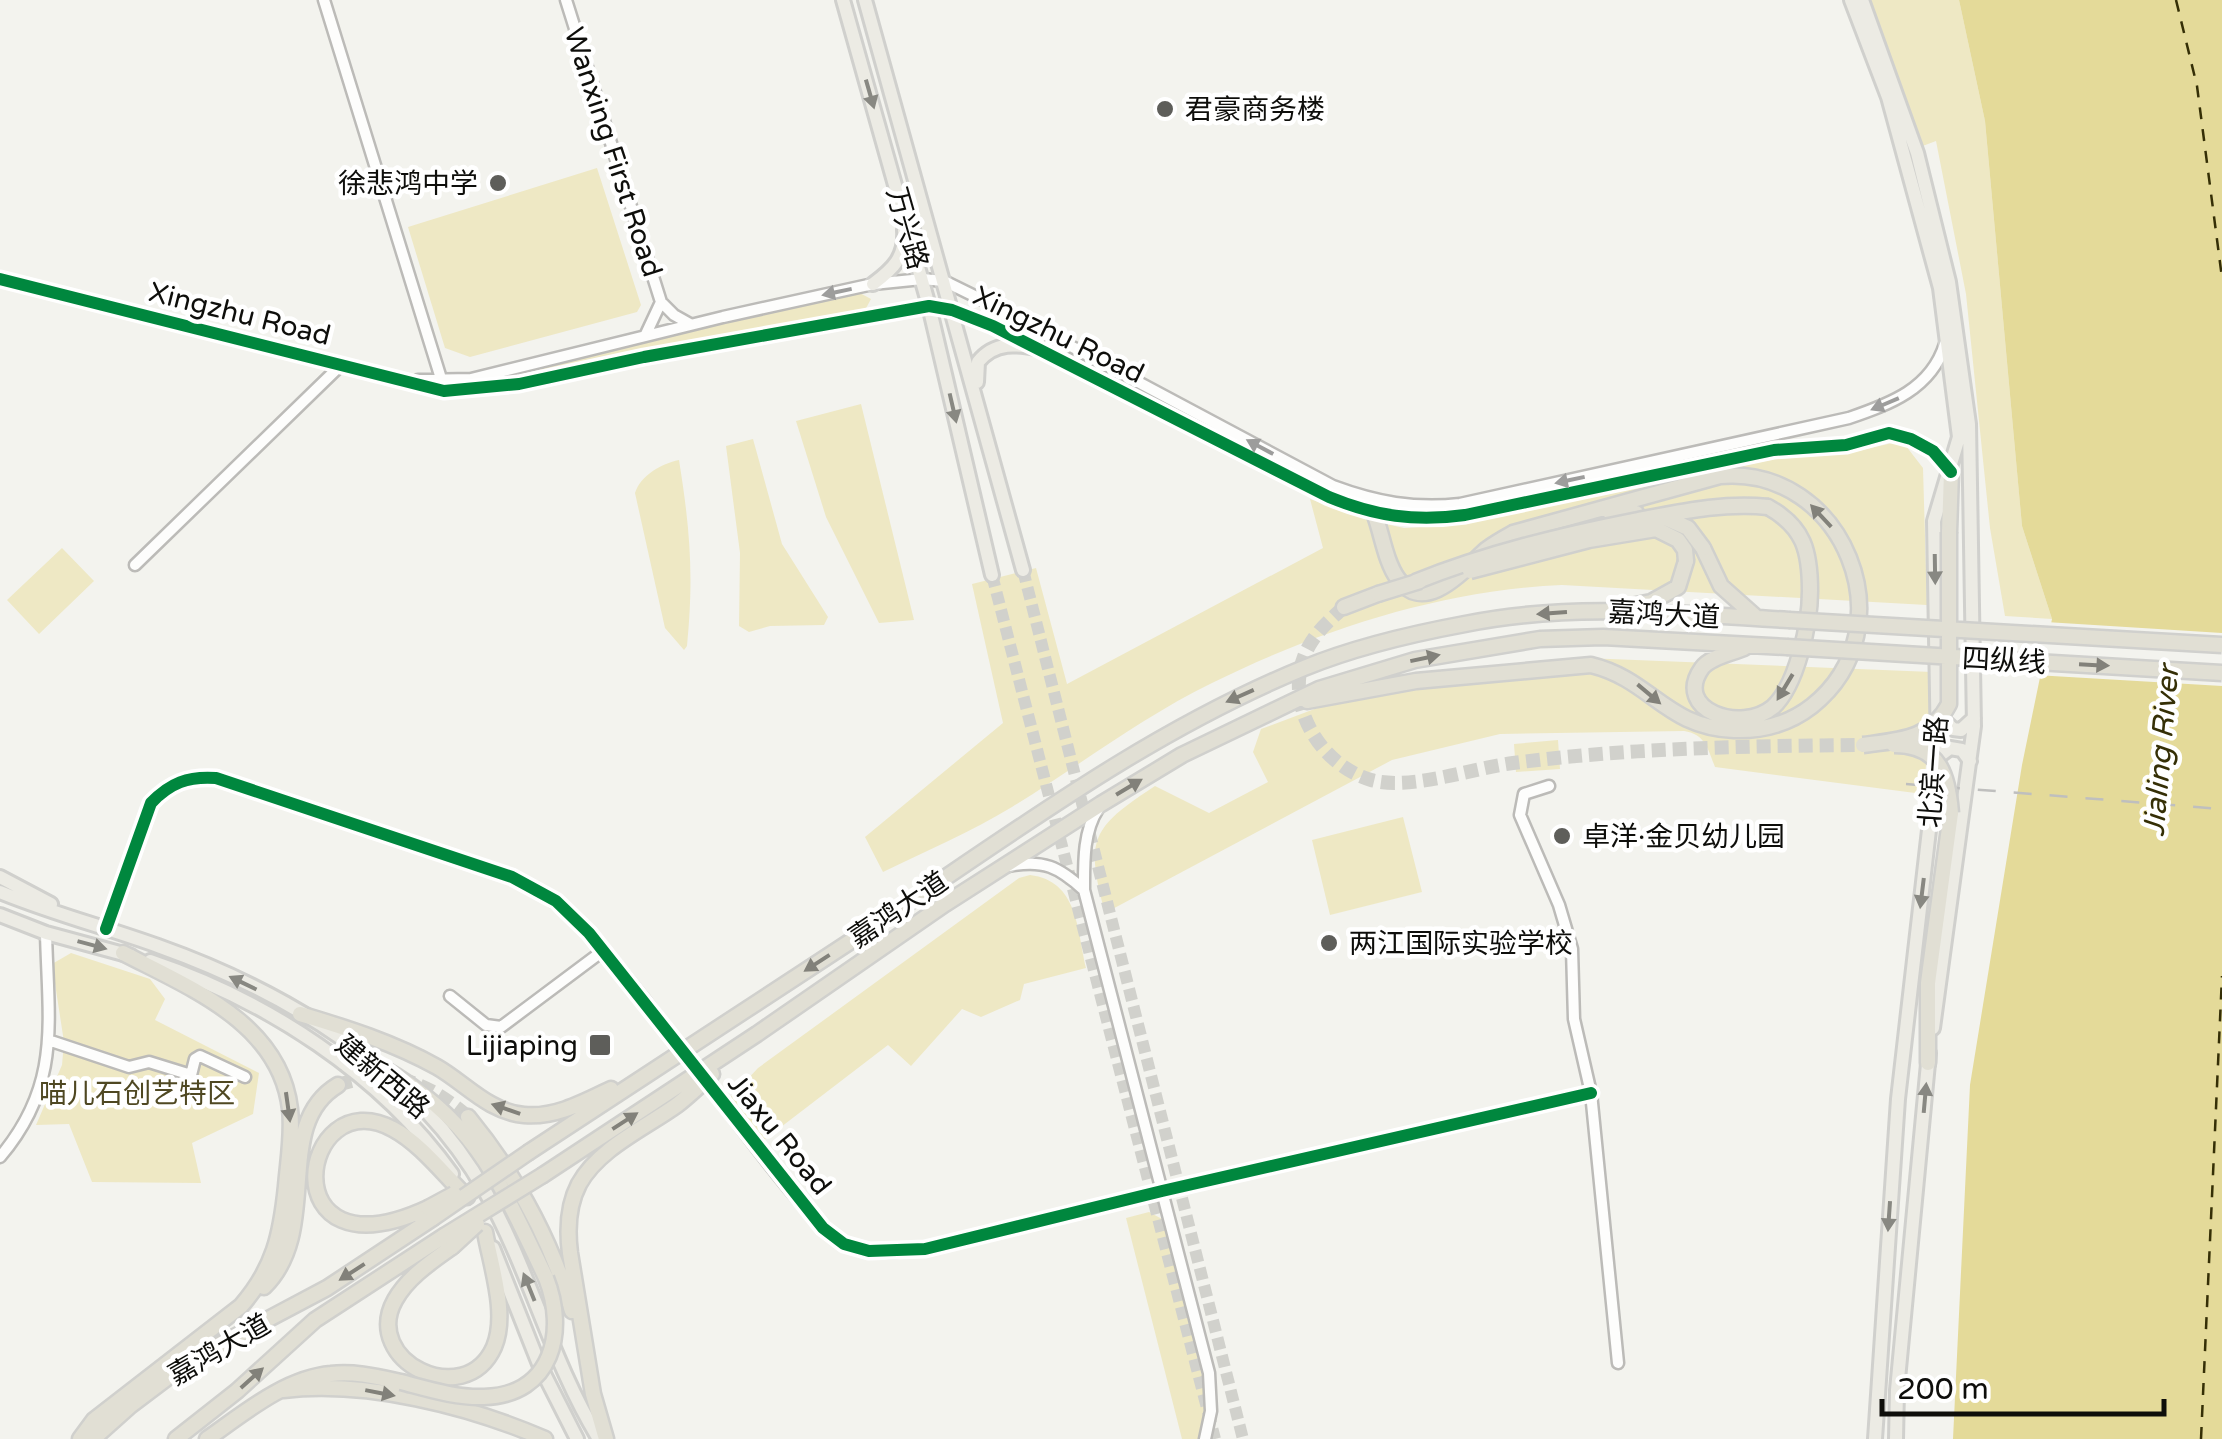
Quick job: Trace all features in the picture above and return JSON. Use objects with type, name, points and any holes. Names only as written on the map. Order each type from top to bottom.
[{"type":"highway","points":[[1928,1064],[1928,983],[1951,813],[1948,780],[1942,766],[1925,752],[1904,745],[1864,745],[1923,734],[1940,722],[1949,704],[1951,472]]},
{"type":"highway","points":[[1282,705],[1416,682],[1591,664],[1614,670],[1637,683],[1672,713],[1691,723],[1738,730],[1782,724],[1801,714],[1834,686],[1855,644],[1861,608],[1858,585],[1838,536],[1803,498],[1766,479],[1744,474],[1720,476],[1514,533],[1491,546],[1447,586],[1426,592],[1407,588],[1397,578],[1374,513]]},
{"type":"highway","points":[[1344,607],[1515,548],[1614,524],[1742,504],[1768,507],[1784,516],[1804,539],[1810,596],[1791,683],[1772,708],[1750,718],[1730,720],[1715,716],[1700,699],[1696,687],[1702,668],[1712,660],[1751,646]]},
{"type":"highway","points":[[1585,514],[1636,513],[1669,518],[1688,528],[1703,548],[1721,586],[1758,618]]},
{"type":"highway","points":[[1415,582],[1590,540],[1656,530],[1678,540],[1686,561],[1678,586],[1651,602],[1606,610]]},
{"type":"highway","name":"嘉鸿大道","points":[[93,1439],[191,1360],[326,1288],[430,1213],[1007,836],[1172,731],[1222,704],[1307,666],[1469,622],[1606,610],[1789,620]]},
{"type":"highway","name":"四纵线","points":[[1789,620],[2222,645]]},
{"type":"highway","name":"嘉鸿大道","points":[[176,1439],[237,1392],[316,1320],[448,1242],[504,1200],[1101,804],[1182,755],[1282,705],[1355,676],[1415,660],[1540,639],[1603,637],[1787,648]]},
{"type":"highway","name":"四纵线","points":[[1787,648],[2222,673]]},
{"type":"highway","points":[[123,953],[201,994],[236,1018],[269,1053],[285,1085],[291,1125],[281,1227],[265,1274],[240,1306]]},
{"type":"highway","points":[[300,1014],[410,1054],[438,1068],[493,1106],[523,1115],[580,1104],[662,1064]]},
{"type":"highway","points":[[592,1394],[568,1235],[577,1187],[607,1154],[680,1103],[757,1034]]},
{"type":"highway","points":[[207,1439],[283,1390],[331,1374],[359,1374],[443,1393],[484,1397],[526,1384],[544,1366],[556,1342],[556,1311],[546,1278],[501,1185],[450,1116],[416,1086],[381,1067]]},
{"type":"highway","points":[[80,1439],[94,1420],[120,1398],[271,1280],[288,1253],[295,1228],[300,1153],[306,1128],[320,1098],[338,1085]]},
{"type":"highway","points":[[468,1116],[501,1160],[539,1227],[567,1295],[602,1439]]},
{"type":"highway","points":[[430,1213],[371,1227],[340,1219],[327,1208],[316,1182],[315,1164],[322,1147],[347,1126],[366,1122],[383,1125],[410,1142],[467,1197]]},
{"type":"highway","points":[[448,1242],[410,1280],[396,1299],[390,1318],[393,1340],[405,1361],[413,1369],[435,1377],[454,1377],[472,1370],[494,1347],[498,1306],[485,1232]]},
{"type":"highway","points":[[283,1390],[348,1387],[490,1415],[545,1439]]},
{"type":"main road","name":"万兴路","points":[[843,0],[922,278],[992,576]]},
{"type":"main road","name":"北滨一路","points":[[1852,0],[1888,97],[1940,288],[1959,437],[1934,522],[1938,757],[1898,1099],[1874,1439]]},
{"type":"main road","name":"北滨一路","points":[[1862,0],[1917,153],[1949,282],[1969,424],[1974,718],[1928,1064],[1897,1390],[1896,1439]]},
{"type":"main road","name":"万兴路","points":[[865,1],[1023,570]]},
{"type":"main road","points":[[858,50],[858,39],[864,35],[880,53]]},
{"type":"main road","points":[[873,284],[901,258],[905,240],[902,207]]},
{"type":"main road","points":[[982,414],[976,376],[982,357],[1005,346],[1042,349]]},
{"type":"main road","points":[[1938,716],[1953,729],[1961,730],[1974,718]]},
{"type":"main road","points":[[1938,757],[1950,748],[1962,750],[1970,761]]},
{"type":"main road","points":[[0,877],[89,923]]},
{"type":"main road","name":"建新西路","points":[[0,892],[188,958],[300,1014],[381,1067],[431,1115],[475,1174],[508,1236],[562,1369],[602,1439]]},
{"type":"main road","name":"建新西路","points":[[0,915],[46,933],[179,971],[224,992],[287,1026],[392,1102],[467,1197],[539,1364],[577,1439]]},
{"type":"street","points":[[324,0],[443,386]]},
{"type":"street","name":"Wanxing First Road","points":[[566,1],[661,302]]},
{"type":"street","name":"Xingzhu Road","points":[[443,386],[691,324],[873,284],[922,278],[944,282],[1003,310],[1333,486],[1398,505],[1432,507],[1849,418],[1888,405],[1916,387],[1941,358],[1948,336]]},
{"type":"street","name":"Xingzhu Road","points":[[0,279],[342,364],[382,378],[443,386],[519,384],[644,357],[929,306],[952,310],[1042,349],[1328,497],[1374,513],[1430,520],[1465,516],[1774,450],[1846,445],[1889,433],[1912,439],[1933,451],[1951,472]]},
{"type":"street","points":[[645,335],[661,302],[691,324]]},
{"type":"street","points":[[135,565],[342,364]]},
{"type":"street","points":[[1846,445],[1857,440],[1864,428],[1858,420],[1849,418]]},
{"type":"street","name":"Jiaxu Road","points":[[106,929],[151,803],[164,789],[197,777],[216,778],[512,877],[556,901],[604,950],[823,1228],[844,1244],[870,1251],[925,1250],[1162,1191],[1591,1094]]},
{"type":"street","points":[[1549,786],[1524,794],[1520,815],[1559,906],[1572,949],[1574,1020],[1591,1094],[1618,1364]]},
{"type":"street","points":[[1101,804],[1091,820],[1084,890],[1209,1373],[1212,1392],[1205,1439]]},
{"type":"street","points":[[1003,868],[1042,862],[1066,872],[1084,890]]},
{"type":"street","points":[[0,1157],[27,1120],[45,1079],[46,933]]},
{"type":"street","points":[[450,996],[486,1025],[501,1027],[604,950]]},
{"type":"street","points":[[48,1040],[128,1067],[149,1062],[191,1075],[200,1056],[245,1077]]},
{"type":"green space","points":[[1869,0],[1959,0],[1985,121],[2022,526],[2052,619],[2005,616],[1990,528],[1966,294],[1936,141],[1920,147]]},
{"type":"green space","points":[[597,168],[641,305],[637,312],[470,357],[445,348],[408,227]]},
{"type":"green space","points":[[858,292],[871,299],[864,312],[542,374],[540,366]]},
{"type":"green space","points":[[861,404],[914,620],[879,623],[826,517],[796,421]]},
{"type":"green space","points":[[753,439],[782,544],[828,617],[824,625],[770,626],[749,632],[739,626],[740,553],[726,446]]},
{"type":"green space","points":[[1892,443],[1906,446],[1923,468],[1927,605],[1562,585],[1517,588],[1427,604],[1338,630],[1212,683],[1136,726],[996,816],[883,872],[865,837],[1003,723],[972,584],[1036,568],[1067,684],[1323,548],[1310,499],[1404,528],[1449,526],[1775,459],[1845,454]]},
{"type":"green space","points":[[679,460],[690,574],[684,650],[665,628],[635,493],[652,471]]},
{"type":"green space","points":[[62,548],[94,581],[39,634],[7,600]]},
{"type":"green space","points":[[1585,658],[1932,672],[1923,794],[1715,767],[1701,739],[1684,731],[1500,734],[1392,760],[1105,913],[1095,851],[1106,825],[1155,786],[1209,813],[1268,782],[1253,752],[1261,729],[1341,699],[1446,673]]},
{"type":"green space","points":[[1558,740],[1560,769],[1516,772],[1514,744]]},
{"type":"green space","points":[[1403,817],[1422,892],[1330,915],[1312,840]]},
{"type":"green space","points":[[1030,875],[1046,879],[1066,897],[1077,923],[1086,968],[1024,984],[1020,1000],[981,1017],[962,1009],[911,1066],[888,1045],[764,1140],[730,1098],[758,1068],[1019,878]]},
{"type":"green space","name":"喵儿石创艺特区","points":[[71,953],[150,979],[165,999],[155,1020],[259,1073],[253,1114],[192,1143],[201,1183],[92,1182],[69,1124],[36,1125],[62,1065],[64,1042],[52,964]]},
{"type":"green space","points":[[1149,1212],[1162,1219],[1207,1395],[1199,1439],[1182,1439],[1126,1218]]},
{"type":"water","name":"Jialing River","points":[[1959,0],[2222,0],[2222,1439],[1953,1439],[1970,1085],[2022,765],[2052,619],[2022,526],[1985,121]]},
{"type":"pier","points":[[2046,622],[2222,633],[2222,686],[2035,675]]},
{"type":"ferry route","points":[[2176,0],[2197,86],[2222,278]]},
{"type":"ferry route","points":[[2201,1439],[2222,976]]},
{"type":"tunnel","points":[[1023,570],[1243,1439]]},
{"type":"tunnel","points":[[992,575],[1215,1439]]},
{"type":"tunnel","points":[[1344,607],[1309,646],[1301,666],[1302,707],[1309,726],[1334,760],[1371,780],[1422,781],[1513,763],[1600,754],[1863,745]]},
{"type":"tunnel","points":[[338,1085],[374,1077],[407,1081],[438,1095],[468,1117]]},
{"type":"railway","points":[[1906,784],[2222,809]]},
{"type":"cycle path","points":[[0,279],[444,391],[519,384],[644,357],[929,306],[952,310],[993,326],[1329,497],[1396,516],[1465,515],[1774,450],[1846,445],[1889,433],[1933,451],[1951,472]]},
{"type":"cycle path","points":[[106,929],[151,803],[165,790],[197,778],[216,778],[512,877],[556,901],[589,933],[823,1228],[844,1244],[869,1251],[925,1249],[1591,1093]]},
{"type":"place","name":"君豪商务楼","points":[[1165,109]]},
{"type":"place","name":"徐悲鸿中学","points":[[498,183]]},
{"type":"place","name":"卓洋·金贝幼儿园","points":[[1562,836]]},
{"type":"place","name":"两江国际实验学校","points":[[1329,943]]},
{"type":"place","name":"Lijiaping","points":[[600,1045]]}]
